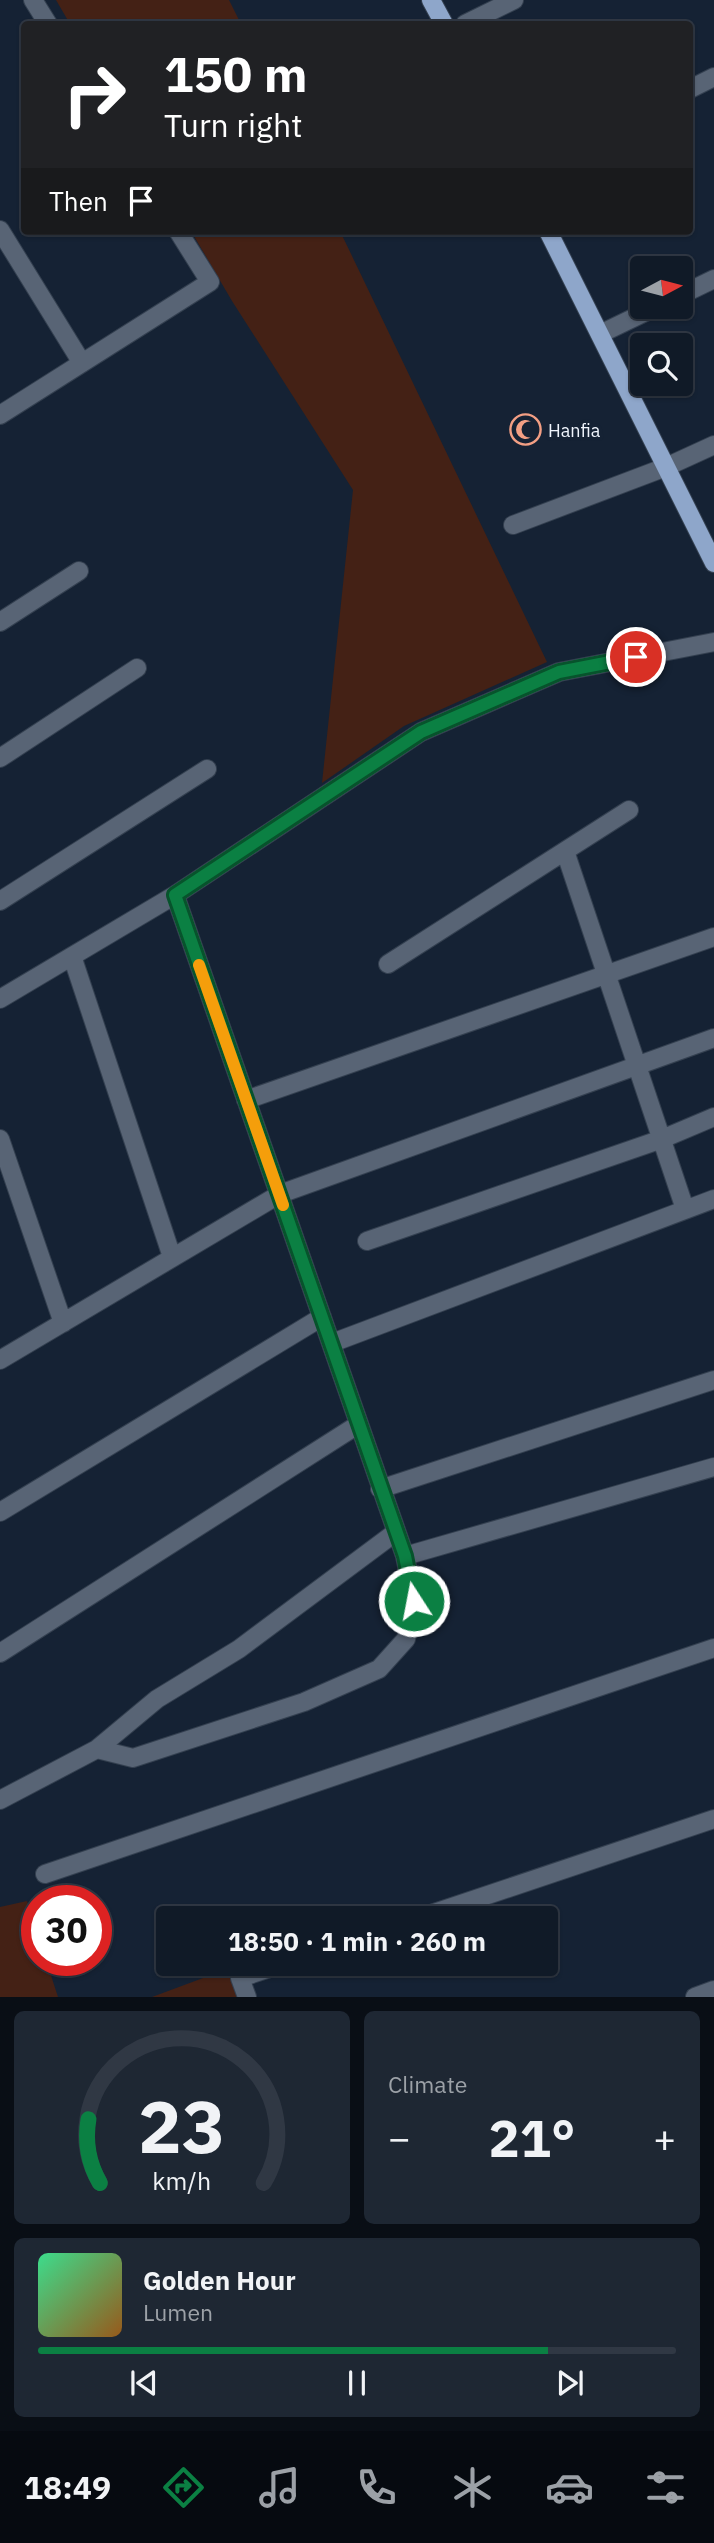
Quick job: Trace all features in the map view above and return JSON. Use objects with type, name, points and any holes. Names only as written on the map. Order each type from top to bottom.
[{"type":"main road","points":[[431,0],[442,21]]},
{"type":"main road","points":[[550,235],[714,563]]},
{"type":"street","points":[[33,0],[46,21]]},
{"type":"street","points":[[471,21],[514,0]]},
{"type":"street","points":[[693,88],[714,77]]},
{"type":"street","points":[[0,230],[82,363]]},
{"type":"street","points":[[0,415],[211,282],[181,235]]},
{"type":"street","points":[[693,289],[714,279]]},
{"type":"street","points":[[600,334],[631,319]]},
{"type":"street","points":[[513,525],[666,467],[714,445]]},
{"type":"street","points":[[0,622],[79,571]]},
{"type":"street","points":[[0,999],[175,895],[421,732],[559,672],[714,642]]},
{"type":"street","points":[[0,758],[136,668]]},
{"type":"street","points":[[0,901],[207,769]]},
{"type":"street","points":[[388,964],[629,810]]},
{"type":"street","points":[[565,851],[685,1209]]},
{"type":"street","points":[[97,1749],[133,1758],[304,1702],[379,1669],[406,1639],[414,1601],[405,1556],[175,895]]},
{"type":"street","points":[[246,1100],[714,937]]},
{"type":"street","points":[[72,956],[172,1257]]},
{"type":"street","points":[[0,1360],[280,1194],[714,1038]]},
{"type":"street","points":[[367,1241],[662,1139],[714,1117]]},
{"type":"street","points":[[0,1139],[63,1323]]},
{"type":"street","points":[[331,1343],[714,1199]]},
{"type":"street","points":[[0,1512],[322,1317]]},
{"type":"street","points":[[380,1489],[714,1380]]},
{"type":"street","points":[[0,1653],[359,1424]]},
{"type":"street","points":[[405,1556],[714,1467]]},
{"type":"street","points":[[0,1800],[97,1749],[157,1699],[239,1649],[396,1532]]},
{"type":"street","points":[[45,1874],[714,1648]]},
{"type":"street","points":[[455,1906],[714,1819]]},
{"type":"street","points":[[246,1976],[240,1978],[247,1997]]},
{"type":"street","points":[[695,1997],[714,1990]]},
{"type":"shaded area","points":[[56,0],[229,0],[240,21],[68,21]]},
{"type":"shaded area","points":[[193,235],[342,235],[547,662],[404,726],[322,783],[353,490],[232,301]]},
{"type":"shaded area","points":[[21,1902],[21,1976],[51,1976],[58,1997],[0,1997],[0,1907]]},
{"type":"shaded area","points":[[208,1976],[233,1976],[240,1997],[152,1997]]},
{"type":"slow traffic","points":[[199,965],[283,1205]]},
{"type":"place","name":"Hanfia","points":[[525,430]]},
{"type":"route","points":[[414,1601],[405,1556],[175,895],[421,732],[559,672],[636,657]]}]
